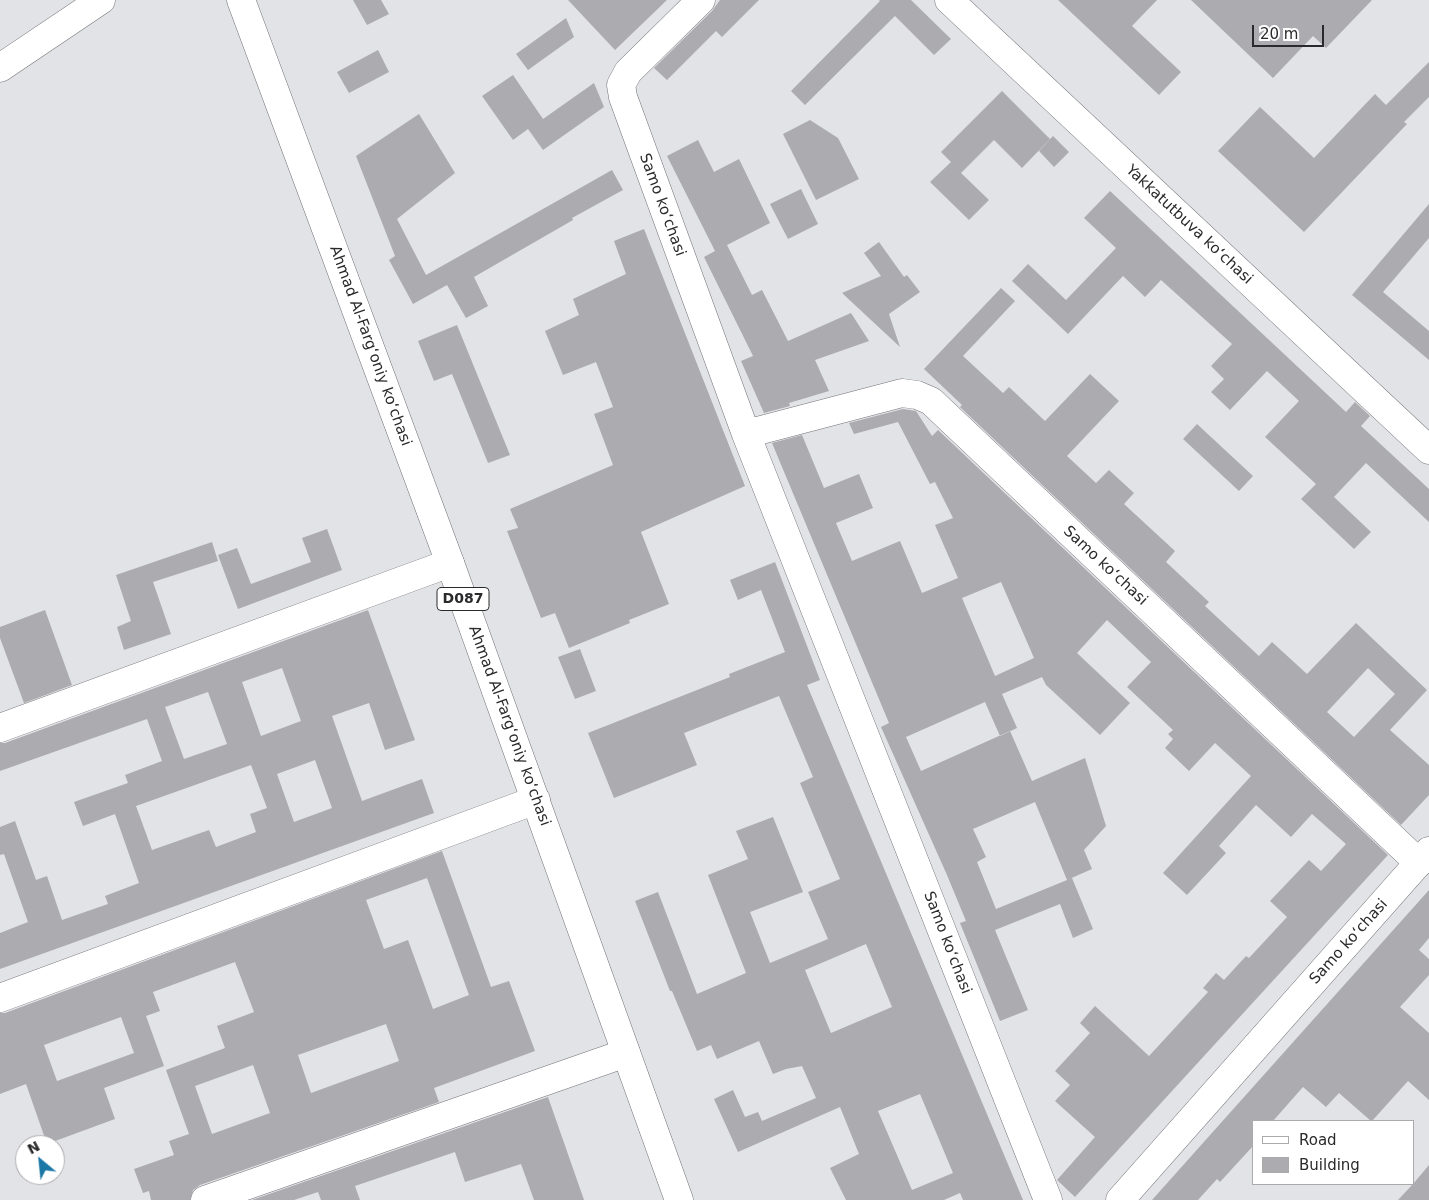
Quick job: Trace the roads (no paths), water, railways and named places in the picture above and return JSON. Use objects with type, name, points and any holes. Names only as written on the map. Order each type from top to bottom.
[{"type":"street","points":[[0,68],[101,0]]},
{"type":"street","name":"Ahmad Al-Fargʻoniy koʻchasi","points":[[241,0],[450,563],[679,1200]]},
{"type":"street","name":"Samo koʻchasi","points":[[701,0],[628,72],[621,85],[623,97],[746,434],[1048,1200]]},
{"type":"street","name":"Yakkatutbuva koʻchasi","points":[[949,0],[1429,450]]},
{"type":"street","name":"Samo koʻchasi","points":[[746,434],[902,393],[917,395],[931,401],[1424,857],[1120,1200]]},
{"type":"street","points":[[0,728],[450,563]]},
{"type":"street","points":[[0,998],[536,800]]},
{"type":"street","points":[[205,1200],[626,1053]]}]
